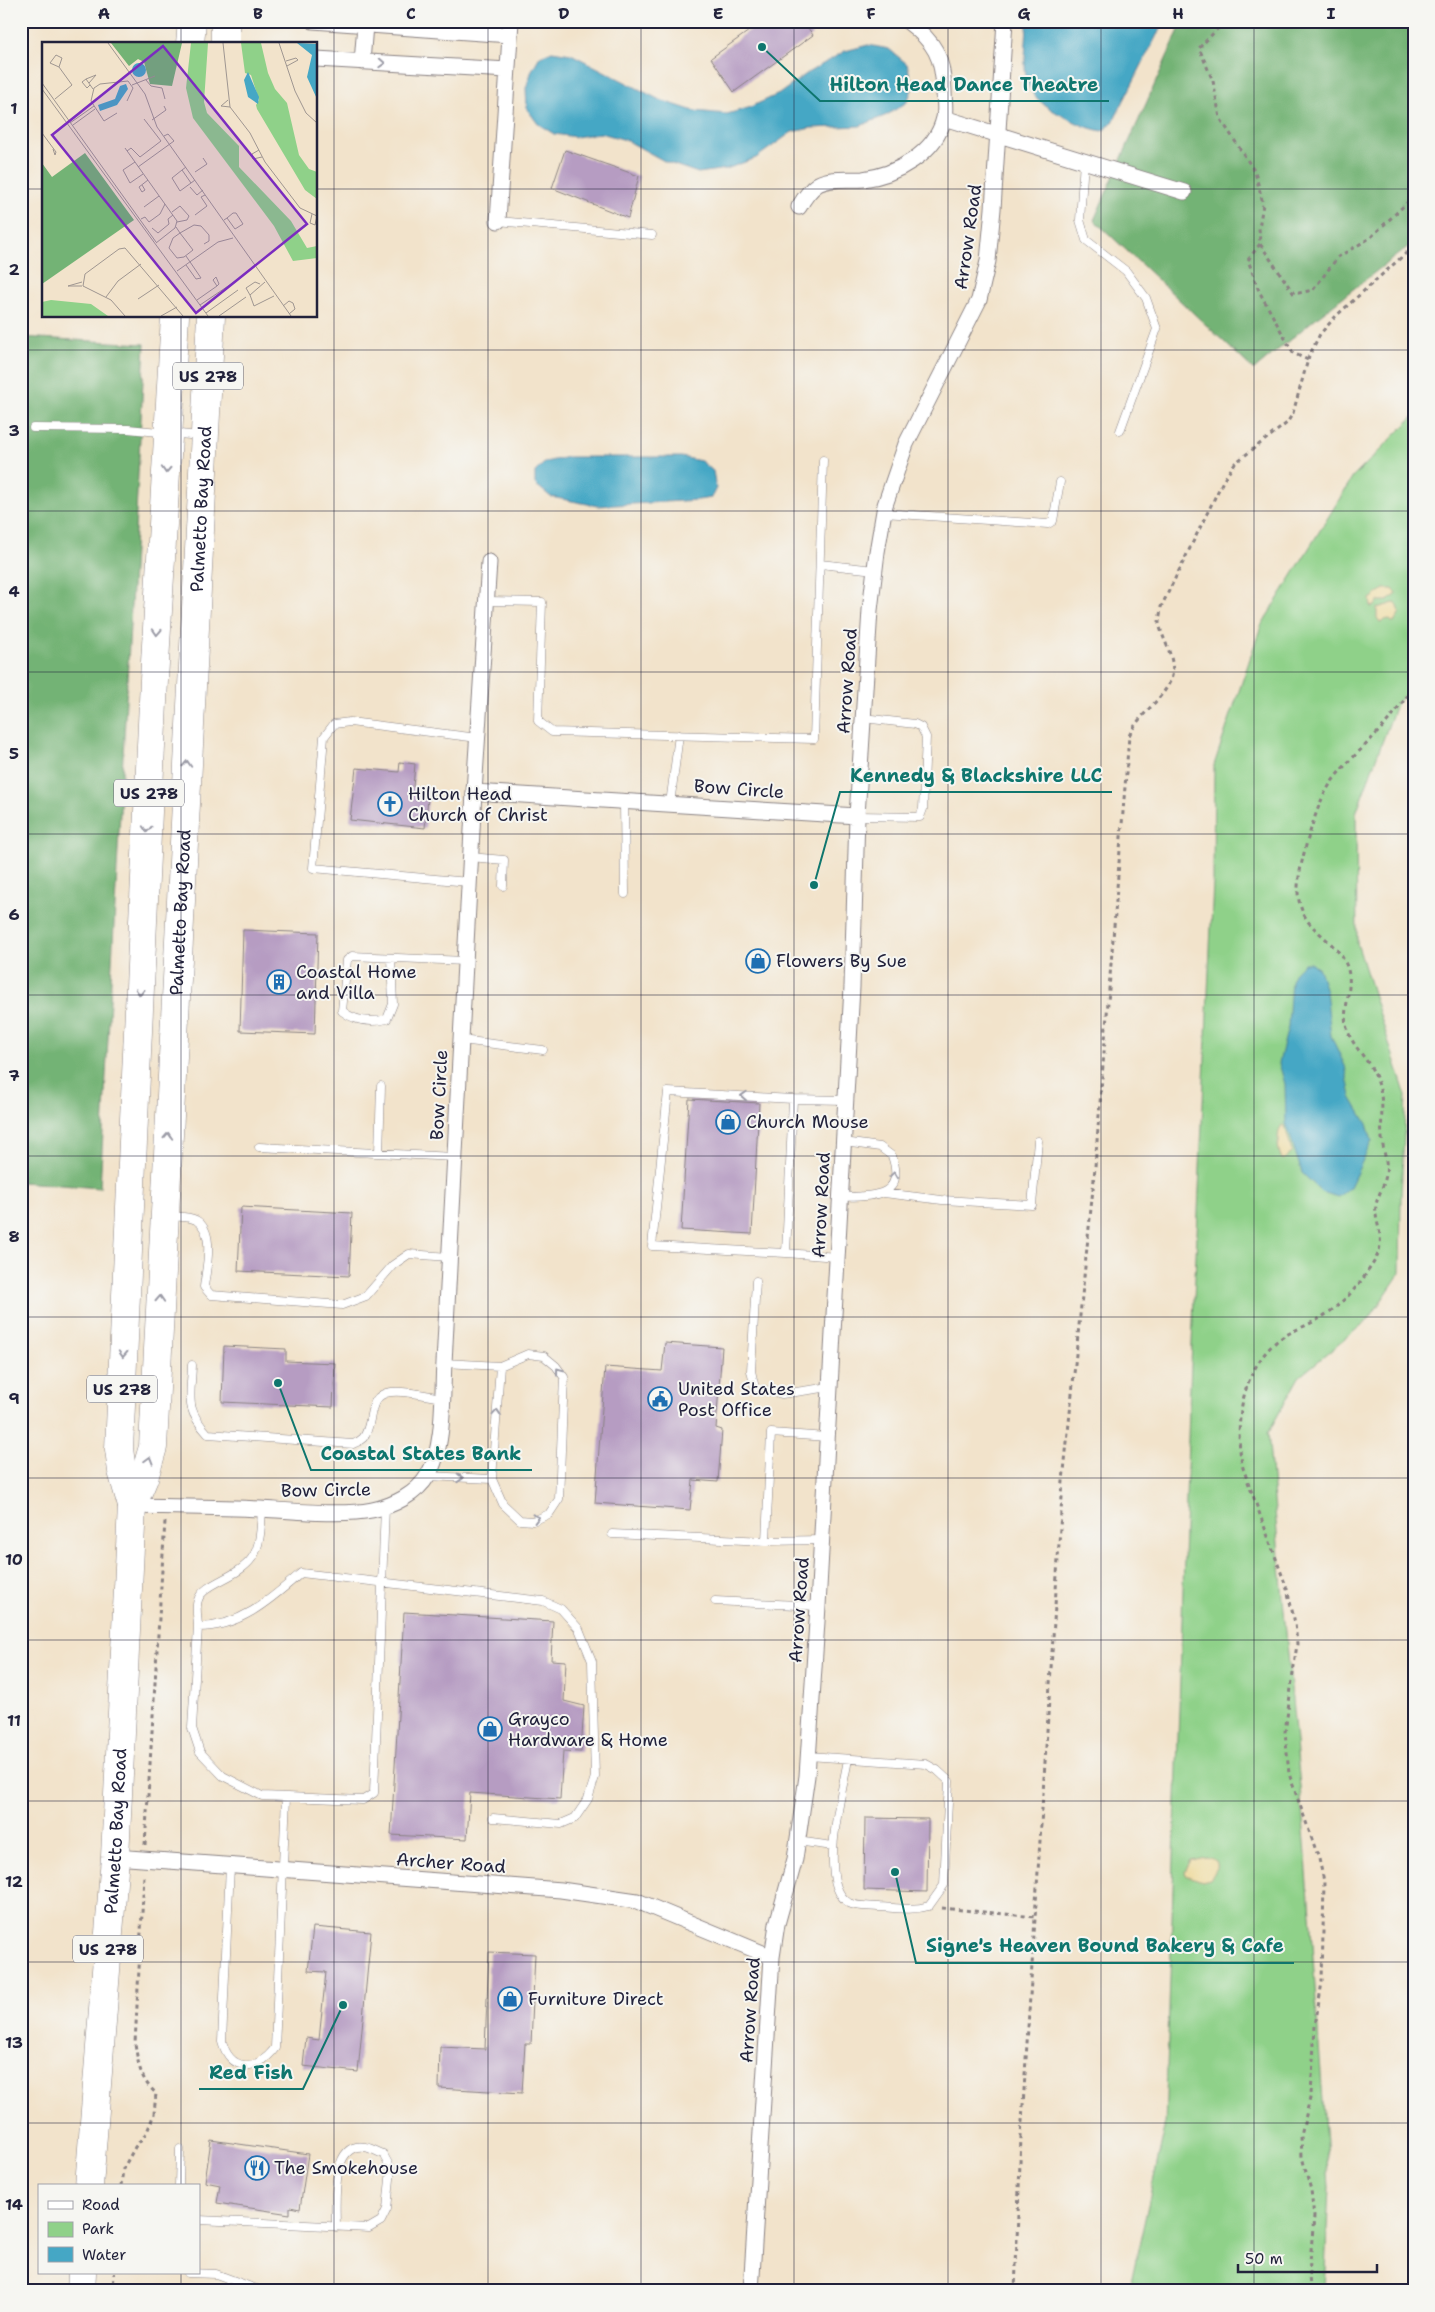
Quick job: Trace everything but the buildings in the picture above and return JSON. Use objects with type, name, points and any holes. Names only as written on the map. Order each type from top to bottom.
[{"type":"highway","points":[[190,42],[192,21]]},
{"type":"highway","points":[[225,21],[225,42]]},
{"type":"highway","name":"Palmetto Bay Road","points":[[89,2184],[116,1857],[132,1506],[122,1471],[119,1448],[153,690],[175,318]]},
{"type":"highway","name":"Palmetto Bay Road","points":[[132,1506],[144,1478],[153,1447],[211,318]]},
{"type":"highway","points":[[81,2291],[82,2274]]},
{"type":"street","points":[[313,21],[365,25],[511,28],[498,221]]},
{"type":"street","points":[[799,207],[807,194],[820,183],[838,179],[864,178],[893,172],[914,161],[933,141],[944,118],[944,81],[939,55],[930,41],[907,21]]},
{"type":"street","name":"Arrow Road","points":[[751,2291],[772,1957],[797,1841],[808,1756],[844,1142],[852,987],[857,816],[875,570],[884,513],[895,471],[906,444],[979,300],[988,261],[1005,21]]},
{"type":"street","points":[[362,62],[365,25]]},
{"type":"street","points":[[318,59],[508,70]]},
{"type":"street","points":[[944,118],[1184,192]]},
{"type":"street","points":[[474,792],[489,562]]},
{"type":"street","name":"Bow Circle","points":[[132,1506],[355,1512],[385,1507],[409,1494],[427,1476],[434,1465],[438,1450],[442,1398],[474,792],[857,816]]},
{"type":"street","name":"Archer Road","points":[[116,1857],[560,1890],[623,1898],[652,1906],[772,1957]]},
{"type":"lane","points":[[1084,161],[1080,220],[1086,240],[1126,271],[1146,298],[1156,329],[1120,431]]},
{"type":"lane","points":[[498,221],[652,235]]},
{"type":"lane","points":[[34,428],[128,429],[205,436]]},
{"type":"lane","points":[[486,602],[542,602],[538,721],[552,732],[814,739],[824,460]]},
{"type":"lane","points":[[884,513],[1048,524],[1053,521],[1060,482]]},
{"type":"lane","points":[[820,564],[875,570]]},
{"type":"lane","points":[[857,816],[920,817],[923,809],[926,737],[921,727],[915,724],[863,718]]},
{"type":"lane","points":[[469,882],[313,868],[324,737],[334,724],[350,722],[478,738]]},
{"type":"lane","points":[[670,804],[679,735]]},
{"type":"lane","points":[[624,801],[625,894]]},
{"type":"lane","points":[[470,857],[504,860],[503,886]]},
{"type":"lane","points":[[391,958],[393,1004],[387,1019],[376,1022],[360,1021],[342,1012],[344,972],[347,960],[352,956],[465,961]]},
{"type":"lane","points":[[460,1040],[543,1050]]},
{"type":"lane","points":[[379,1153],[381,1086]]},
{"type":"lane","points":[[837,1257],[652,1246],[668,1092],[846,1100]]},
{"type":"lane","points":[[786,1253],[793,1099]]},
{"type":"lane","points":[[840,1197],[884,1193],[942,1200],[1032,1205],[1038,1141]]},
{"type":"lane","points":[[844,1142],[880,1147],[892,1156],[896,1176],[891,1188],[884,1193]]},
{"type":"lane","points":[[259,1147],[454,1157]]},
{"type":"lane","points":[[164,1216],[189,1217],[197,1220],[205,1229],[208,1240],[204,1287],[211,1295],[342,1305],[366,1296],[393,1265],[409,1254],[449,1257]]},
{"type":"lane","points":[[756,1281],[751,1371],[755,1388],[782,1394],[830,1387]]},
{"type":"lane","points":[[444,1363],[500,1366],[528,1354],[544,1356],[564,1376],[559,1499],[549,1514],[533,1521],[520,1520],[503,1504],[492,1479],[500,1366]]},
{"type":"lane","points":[[192,1365],[190,1406],[195,1419],[208,1434],[353,1444],[362,1439],[370,1425],[371,1409],[377,1399],[391,1392],[442,1398]]},
{"type":"lane","points":[[766,1541],[771,1433],[827,1436]]},
{"type":"lane","points":[[427,1476],[492,1479]]},
{"type":"lane","points":[[262,1509],[260,1534],[254,1557],[233,1576],[203,1590],[197,1600],[198,1627],[192,1728],[200,1752],[223,1776],[262,1796],[363,1800],[374,1793],[385,1507]]},
{"type":"lane","points":[[612,1534],[766,1541],[822,1540]]},
{"type":"lane","points":[[198,1627],[216,1627],[250,1614],[270,1600],[301,1573],[543,1601],[562,1609],[579,1629],[592,1661],[596,1776],[588,1799],[575,1818],[561,1824],[493,1818]]},
{"type":"lane","points":[[715,1601],[818,1606]]},
{"type":"lane","points":[[808,1756],[926,1764],[937,1770],[949,1781],[944,1885],[929,1906],[914,1910],[850,1904],[840,1895],[833,1879],[833,1846],[848,1759]]},
{"type":"lane","points":[[230,1866],[222,2041],[226,2055],[239,2064],[254,2065],[268,2058],[275,2048],[286,1797]]},
{"type":"lane","points":[[797,1841],[833,1846]]},
{"type":"lane","points":[[200,2220],[336,2227],[369,2228],[381,2221],[387,2209],[391,2169],[384,2154],[365,2146],[351,2148],[343,2158],[337,2170],[336,2227]]},
{"type":"lane","points":[[179,2184],[180,2150]]},
{"type":"lane","points":[[200,2273],[216,2274],[262,2291]]},
{"type":"path","points":[[1221,21],[1222,24],[1199,48],[1213,81],[1220,118],[1255,172],[1263,204],[1259,228],[1260,244],[1294,294],[1314,290],[1338,257],[1370,238],[1414,196]]},
{"type":"path","points":[[1260,244],[1248,260],[1259,291],[1293,353],[1308,360]]},
{"type":"path","points":[[1015,2291],[1021,2138],[1063,1481],[1094,1179],[1129,736],[1135,722],[1166,689],[1172,674],[1166,638],[1159,622],[1161,607],[1223,481],[1235,463],[1287,423],[1293,413],[1308,360],[1320,334],[1337,315],[1414,246]]},
{"type":"path","points":[[1310,2291],[1309,2274],[1314,2217],[1312,2190],[1302,2158],[1301,2136],[1311,2094],[1314,2026],[1322,1982],[1324,1882],[1319,1859],[1289,1774],[1285,1732],[1297,1644],[1295,1623],[1287,1589],[1238,1451],[1241,1407],[1253,1370],[1264,1353],[1278,1340],[1320,1318],[1342,1301],[1358,1285],[1375,1261],[1380,1247],[1376,1221],[1376,1204],[1386,1178],[1388,1159],[1382,1138],[1382,1099],[1375,1076],[1351,1041],[1345,1022],[1350,997],[1349,973],[1340,952],[1310,923],[1300,907],[1297,890],[1301,865],[1320,802],[1329,784],[1346,763],[1374,737],[1414,686]]},
{"type":"path","points":[[929,1906],[1036,1917]]},
{"type":"path","points":[[121,2184],[123,2169],[147,2132],[154,2114],[156,2093]]},
{"type":"path","points":[[113,2291],[114,2274]]},
{"type":"green space","points":[[1183,21],[1414,21],[1414,242],[1316,318],[1254,370],[1094,220]]},
{"type":"green space","points":[[21,337],[145,344],[100,1188],[21,1182]]},
{"type":"green space","points":[[1414,416],[1414,687],[1397,702],[1356,813],[1357,943],[1406,1096],[1401,1195],[1400,1273],[1369,1319],[1299,1377],[1268,1433],[1305,1842],[1329,2188],[1324,2291],[1129,2291],[1165,2128],[1189,1409],[1213,883],[1214,765],[1261,626],[1353,477]]},
{"type":"sand","points":[[1384,589],[1393,589],[1397,594],[1388,601],[1378,601],[1375,606],[1371,607],[1370,599]]},
{"type":"sand","points":[[1394,603],[1397,604],[1400,612],[1394,623],[1388,619],[1380,622],[1377,618],[1377,608]]},
{"type":"sand","points":[[1282,1125],[1285,1126],[1292,1152],[1283,1160],[1279,1153],[1278,1142]]},
{"type":"sand","points":[[1211,1858],[1216,1863],[1216,1869],[1210,1879],[1202,1881],[1186,1875],[1185,1871],[1191,1860]]},
{"type":"water","points":[[1027,21],[1164,21],[1113,122],[1103,131],[1092,129],[1047,107],[1030,88],[1026,78],[1025,66]]},
{"type":"water","points":[[868,45],[889,49],[907,64],[913,87],[907,102],[887,115],[860,126],[811,128],[792,132],[756,158],[726,169],[698,173],[666,162],[626,140],[601,133],[576,137],[554,134],[538,124],[527,109],[526,88],[532,70],[540,56],[552,51],[571,54],[660,100],[694,111],[727,114],[748,108],[779,94],[809,72],[845,51]]},
{"type":"water","points":[[568,457],[681,457],[701,461],[713,471],[716,488],[711,498],[698,500],[598,506],[551,497],[535,484],[535,472],[545,462]]},
{"type":"water","points":[[1304,963],[1311,963],[1319,969],[1326,991],[1331,1036],[1345,1066],[1351,1097],[1367,1124],[1372,1141],[1350,1187],[1338,1197],[1322,1192],[1302,1173],[1286,1123],[1285,1084],[1279,1063],[1288,1027],[1291,981],[1295,972]]},
{"type":"place","name":"Hilton Head Dance Theatre","points":[[762,47]]},
{"type":"place","name":"Hilton Head Church of Christ","points":[[390,804]]},
{"type":"place","name":"Kennedy & Blackshire LLC","points":[[814,885]]},
{"type":"place","name":"Flowers By Sue","points":[[758,961]]},
{"type":"place","name":"Coastal Home and Villa","points":[[279,982]]},
{"type":"place","name":"Church Mouse","points":[[728,1122]]},
{"type":"place","name":"Coastal States Bank","points":[[278,1383]]},
{"type":"place","name":"United States Post Office","points":[[660,1399]]},
{"type":"place","name":"Grayco Hardware & Home","points":[[490,1729]]},
{"type":"place","name":"Signe's Heaven Bound Bakery & Cafe","points":[[895,1872]]},
{"type":"place","name":"Furniture Direct","points":[[510,1999]]},
{"type":"place","name":"Red Fish","points":[[343,2005]]},
{"type":"place","name":"The Smokehouse","points":[[257,2168]]}]
